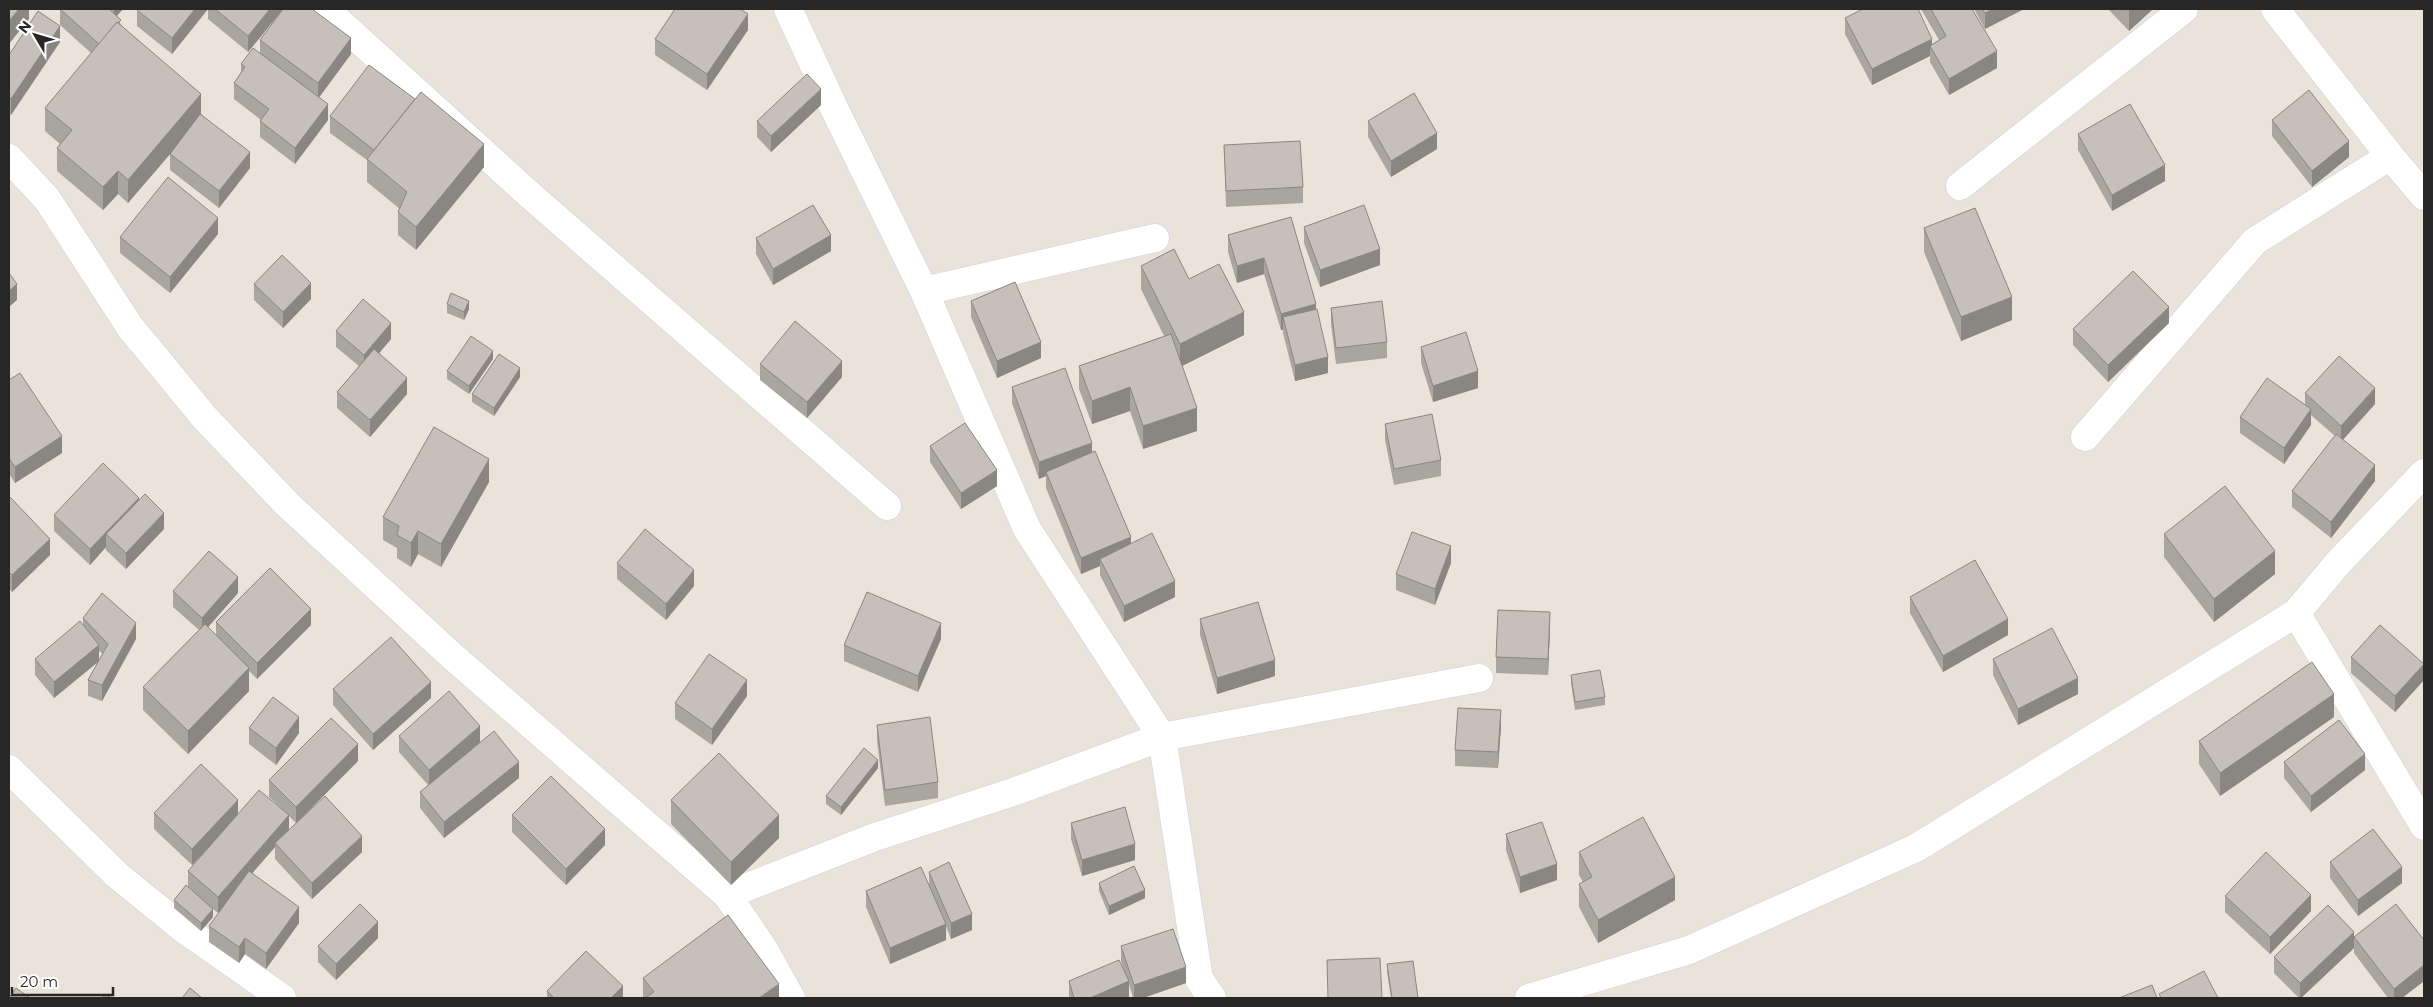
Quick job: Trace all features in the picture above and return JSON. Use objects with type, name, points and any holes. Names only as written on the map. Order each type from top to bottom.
[{"type":"street","points":[[325,9],[531,196],[887,506]]},
{"type":"street","points":[[788,9],[834,108],[924,291],[1027,529],[1162,737],[1199,979],[1212,998]]},
{"type":"street","points":[[1960,186],[2184,9]]},
{"type":"street","points":[[2275,9],[2390,156],[2424,196]]},
{"type":"street","points":[[2085,437],[2255,241],[2390,156]]},
{"type":"street","points":[[9,158],[47,199],[130,327],[205,418],[288,505],[452,656],[727,895],[763,948],[791,998]]},
{"type":"street","points":[[924,291],[1155,238]]},
{"type":"street","points":[[1529,998],[1689,950],[1916,848],[2296,613],[2338,563],[2424,473]]},
{"type":"street","points":[[2296,613],[2424,826]]},
{"type":"street","points":[[727,895],[875,838],[1013,792],[1162,737],[1479,678]]},
{"type":"street","points":[[9,769],[117,875],[181,927],[282,998]]},
{"type":"building","points":[[9,9],[19,9],[9,21]]},
{"type":"building","points":[[60,9],[109,9],[121,20],[117,22],[99,44]]},
{"type":"building","points":[[138,9],[195,9],[172,38]]},
{"type":"building","points":[[215,9],[270,9],[248,36]]},
{"type":"building","points":[[283,9],[312,9],[351,38],[318,83],[260,40]]},
{"type":"building","points":[[675,9],[740,9],[748,14],[707,74],[655,39]]},
{"type":"building","points":[[1863,9],[1918,9],[1932,39],[1872,69],[1845,18]]},
{"type":"building","points":[[1931,9],[1972,9],[1997,51],[1949,79],[1930,46],[1946,36]]},
{"type":"building","points":[[1982,9],[1993,9],[1985,13]]},
{"type":"building","points":[[38,11],[60,26],[11,99],[9,97],[9,55]]},
{"type":"building","points":[[117,22],[201,94],[128,180],[118,171],[103,187],[57,148],[72,130],[45,108]]},
{"type":"building","points":[[253,48],[328,104],[295,148],[260,121],[269,109],[234,83],[245,67],[241,64]]},
{"type":"building","points":[[369,65],[415,99],[374,150],[330,116]]},
{"type":"building","points":[[807,74],[821,89],[771,136],[757,121]]},
{"type":"building","points":[[2309,90],[2349,141],[2312,171],[2272,120]]},
{"type":"building","points":[[421,92],[484,144],[416,227],[398,212],[407,192],[367,159]]},
{"type":"building","points":[[1414,93],[1437,133],[1391,161],[1368,121]]},
{"type":"building","points":[[2130,104],[2165,165],[2112,195],[2078,134]]},
{"type":"building","points":[[200,114],[250,152],[219,191],[170,154]]},
{"type":"building","points":[[1300,141],[1303,187],[1226,191],[1224,145]]},
{"type":"building","points":[[168,177],[218,218],[170,277],[120,237]]},
{"type":"building","points":[[813,205],[831,235],[773,269],[756,238]]},
{"type":"building","points":[[1364,205],[1380,249],[1320,270],[1304,227]]},
{"type":"building","points":[[1975,208],[2012,297],[1961,317],[1924,228]]},
{"type":"building","points":[[1291,217],[1316,304],[1281,314],[1264,258],[1237,266],[1228,235]]},
{"type":"building","points":[[1174,249],[1189,279],[1219,264],[1244,312],[1180,344],[1141,266]]},
{"type":"building","points":[[282,255],[311,283],[283,312],[254,284]]},
{"type":"building","points":[[2133,271],[2169,307],[2108,365],[2073,329]]},
{"type":"building","points":[[9,273],[17,284],[9,291]]},
{"type":"building","points":[[1015,282],[1041,342],[997,361],[971,301]]},
{"type":"building","points":[[451,293],[469,301],[464,312],[447,304]]},
{"type":"building","points":[[363,299],[391,323],[364,355],[336,331]]},
{"type":"building","points":[[1382,301],[1387,342],[1336,348],[1331,308]]},
{"type":"building","points":[[1317,309],[1328,357],[1295,365],[1283,317]]},
{"type":"building","points":[[795,321],[842,361],[807,402],[760,364]]},
{"type":"building","points":[[1466,332],[1478,371],[1433,386],[1421,347]]},
{"type":"building","points":[[1171,334],[1197,408],[1143,426],[1130,387],[1092,401],[1079,366]]},
{"type":"building","points":[[471,336],[493,351],[469,386],[447,371]]},
{"type":"building","points":[[374,349],[407,378],[370,420],[337,392]]},
{"type":"building","points":[[499,354],[520,368],[494,408],[472,394]]},
{"type":"building","points":[[2339,356],[2375,388],[2341,426],[2305,393]]},
{"type":"building","points":[[1065,368],[1092,443],[1039,462],[1012,387]]},
{"type":"building","points":[[20,373],[62,436],[15,467],[9,458],[9,380]]},
{"type":"building","points":[[2267,378],[2311,409],[2284,448],[2240,417]]},
{"type":"building","points":[[1432,414],[1441,460],[1394,469],[1385,424]]},
{"type":"building","points":[[965,423],[997,470],[961,493],[930,446]]},
{"type":"building","points":[[434,427],[489,459],[441,544],[418,531],[411,543],[397,535],[399,526],[383,517]]},
{"type":"building","points":[[2336,434],[2375,465],[2331,522],[2292,491]]},
{"type":"building","points":[[1095,451],[1131,537],[1081,558],[1046,472]]},
{"type":"building","points":[[103,463],[139,498],[90,549],[54,515]]},
{"type":"building","points":[[2225,486],[2275,551],[2214,599],[2164,534]]},
{"type":"building","points":[[145,494],[164,513],[126,553],[106,534]]},
{"type":"building","points":[[9,496],[50,539],[12,575],[9,572]]},
{"type":"building","points":[[645,529],[694,570],[666,604],[617,563]]},
{"type":"building","points":[[1412,532],[1451,546],[1435,589],[1396,574]]},
{"type":"building","points":[[1152,533],[1175,581],[1124,606],[1100,559]]},
{"type":"building","points":[[209,551],[238,577],[202,618],[173,591]]},
{"type":"building","points":[[1975,560],[2008,619],[1943,656],[1910,597]]},
{"type":"building","points":[[270,568],[311,609],[257,663],[216,622]]},
{"type":"building","points":[[867,592],[941,623],[918,676],[844,645]]},
{"type":"building","points":[[102,593],[136,623],[102,685],[88,680],[108,644],[83,618]]},
{"type":"building","points":[[1258,602],[1275,660],[1217,678],[1200,619]]},
{"type":"building","points":[[1498,610],[1550,612],[1548,659],[1496,657]]},
{"type":"building","points":[[80,621],[99,645],[54,682],[35,659]]},
{"type":"building","points":[[205,624],[249,668],[188,731],[143,687]]},
{"type":"building","points":[[2380,625],[2424,664],[2395,696],[2351,657]]},
{"type":"building","points":[[2052,628],[2078,678],[2018,709],[1993,659]]},
{"type":"building","points":[[391,637],[431,682],[373,734],[333,689]]},
{"type":"building","points":[[709,654],[747,680],[712,729],[675,703]]},
{"type":"building","points":[[2312,662],[2334,694],[2220,773],[2199,741]]},
{"type":"building","points":[[1600,670],[1605,697],[1575,702],[1571,675]]},
{"type":"building","points":[[449,691],[480,726],[429,770],[399,736]]},
{"type":"building","points":[[273,697],[299,717],[276,748],[249,728]]},
{"type":"building","points":[[1458,708],[1501,710],[1498,752],[1455,750]]},
{"type":"building","points":[[930,717],[938,782],[885,790],[877,725]]},
{"type":"building","points":[[331,718],[358,744],[296,807],[269,780]]},
{"type":"building","points":[[2339,720],[2365,754],[2311,796],[2284,762]]},
{"type":"building","points":[[494,731],[519,762],[444,822],[420,792]]},
{"type":"building","points":[[864,748],[878,760],[841,807],[826,796]]},
{"type":"building","points":[[719,753],[779,815],[731,862],[671,800]]},
{"type":"building","points":[[201,764],[238,800],[192,849],[154,813]]},
{"type":"building","points":[[551,776],[605,829],[566,869],[512,815]]},
{"type":"building","points":[[259,790],[289,815],[218,897],[188,871]]},
{"type":"building","points":[[325,796],[362,836],[312,883],[275,843]]},
{"type":"building","points":[[1125,807],[1135,844],[1082,860],[1071,823]]},
{"type":"building","points":[[1643,817],[1675,877],[1598,920],[1579,884],[1592,877],[1579,852]]},
{"type":"building","points":[[1542,822],[1557,864],[1520,877],[1506,834]]},
{"type":"building","points":[[2373,829],[2402,867],[2358,900],[2330,862]]},
{"type":"building","points":[[2266,852],[2311,895],[2270,937],[2225,896]]},
{"type":"building","points":[[949,862],[972,914],[951,923],[929,872]]},
{"type":"building","points":[[1134,866],[1145,890],[1109,906],[1099,883]]},
{"type":"building","points":[[921,867],[946,924],[890,948],[866,891]]},
{"type":"building","points":[[249,871],[299,907],[266,953],[245,938],[239,947],[209,926]]},
{"type":"building","points":[[186,885],[213,909],[201,923],[174,900]]},
{"type":"building","points":[[360,904],[378,922],[336,964],[318,946]]},
{"type":"building","points":[[2396,904],[2424,940],[2424,965],[2394,989],[2354,937]]},
{"type":"building","points":[[2328,905],[2354,932],[2300,983],[2274,957]]},
{"type":"building","points":[[728,915],[779,984],[759,998],[645,998],[654,992],[643,978]]},
{"type":"building","points":[[1173,929],[1186,967],[1134,985],[1121,946]]},
{"type":"building","points":[[586,951],[623,986],[611,998],[554,998],[547,991]]},
{"type":"building","points":[[1380,958],[1382,998],[1328,998],[1327,960]]},
{"type":"building","points":[[1119,960],[1129,981],[1090,998],[1074,998],[1069,981]]},
{"type":"building","points":[[1413,961],[1418,998],[1392,998],[1387,964]]},
{"type":"building","points":[[2204,971],[2218,998],[2161,998],[2159,994]]},
{"type":"building","points":[[2152,985],[2157,998],[2119,998]]},
{"type":"building","points":[[16,988],[30,998],[9,998]]},
{"type":"building","points":[[190,988],[202,998],[182,998]]},
{"type":"building","points":[[105,994],[111,998],[102,998]]}]
